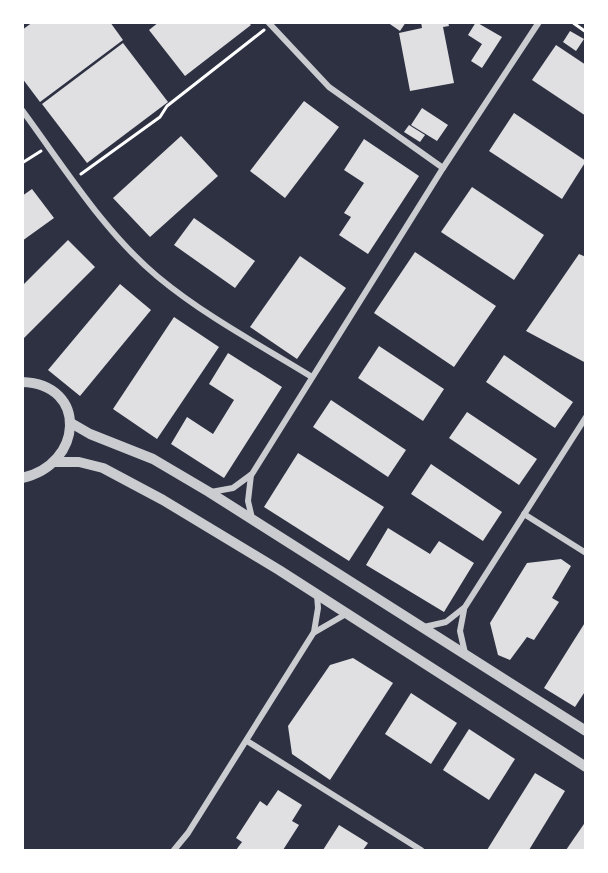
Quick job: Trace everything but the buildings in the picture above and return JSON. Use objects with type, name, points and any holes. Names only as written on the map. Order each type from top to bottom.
[{"type":"street","points":[[209,492],[232,488],[252,474],[444,168],[539,22]]},
{"type":"street","points":[[269,24],[329,87],[444,168]]},
{"type":"street","points":[[22,110],[104,222],[157,276],[186,299],[312,377]]},
{"type":"street","points":[[22,478],[39,473],[55,462],[67,444],[71,423],[66,407],[56,394],[42,386],[24,381]]},
{"type":"street","points":[[422,627],[446,622],[465,607],[585,417]]},
{"type":"street","points":[[71,423],[90,434],[153,459],[209,492],[585,731]]},
{"type":"street","points":[[55,462],[91,464],[119,475],[317,595],[585,767]]},
{"type":"street","points":[[252,474],[248,501],[252,518]]},
{"type":"street","points":[[524,514],[585,553]]},
{"type":"street","points":[[174,850],[188,833],[314,632],[318,608],[317,595]]},
{"type":"street","points":[[465,607],[460,632],[467,656]]},
{"type":"street","points":[[314,632],[346,614]]},
{"type":"street","points":[[247,741],[422,850]]},
{"type":"street","points":[[181,850],[188,833]]},
{"type":"path","points":[[572,22],[585,32]]},
{"type":"path","points":[[73,179],[160,117],[167,106],[269,24]]},
{"type":"path","points":[[22,164],[49,147]]}]
